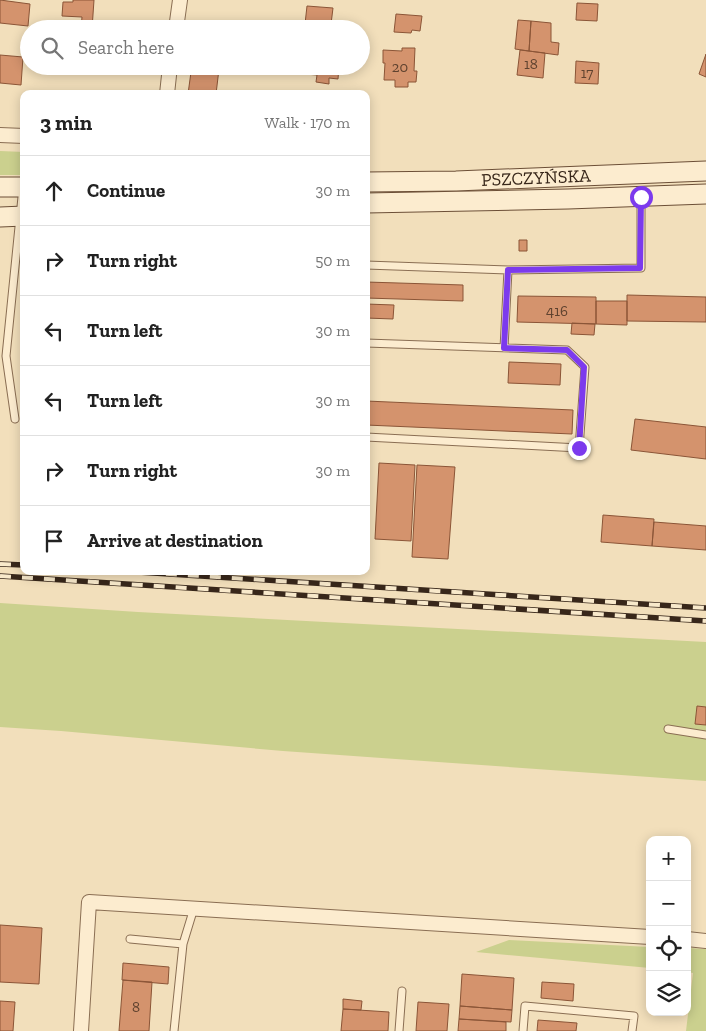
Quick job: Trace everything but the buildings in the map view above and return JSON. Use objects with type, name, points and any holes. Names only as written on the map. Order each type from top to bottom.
[{"type":"main road","name":"PSZCZYŃSKA","points":[[370,182],[456,181],[706,171]]},
{"type":"main road","points":[[0,187],[20,186]]},
{"type":"main road","name":"PSZCZYŃSKA","points":[[370,203],[706,194]]},
{"type":"main road","points":[[0,217],[20,216]]},
{"type":"street","points":[[177,20],[180,0]]},
{"type":"street","points":[[167,90],[169,75]]},
{"type":"street","points":[[0,135],[20,136]]},
{"type":"street","points":[[81,1031],[89,902],[646,937]]},
{"type":"street","points":[[691,940],[706,941]]},
{"type":"lane","points":[[370,265],[508,270],[640,268],[641,197]]},
{"type":"lane","points":[[15,419],[6,356],[20,234]]},
{"type":"lane","points":[[504,348],[508,270]]},
{"type":"lane","points":[[370,343],[567,350],[584,367],[579,448],[370,436]]},
{"type":"lane","points":[[668,729],[706,736]]},
{"type":"lane","points":[[174,1031],[183,944],[194,908]]},
{"type":"lane","points":[[130,939],[183,944]]},
{"type":"lane","points":[[399,1031],[402,991]]},
{"type":"lane","points":[[522,1031],[524,1006],[634,1016],[632,1031]]},
{"type":"green space","points":[[0,151],[20,152],[20,175],[0,175]]},
{"type":"green space","points":[[0,603],[706,642],[706,781],[283,751],[0,727]]},
{"type":"green space","points":[[509,940],[646,947],[646,968],[476,952]]},
{"type":"green space","points":[[691,948],[706,949],[706,1031],[686,1031],[688,1016],[691,1016],[693,973],[691,973]]},
{"type":"railway","points":[[0,564],[20,565]]},
{"type":"railway","points":[[185,575],[706,608]]},
{"type":"railway","points":[[0,576],[706,621]]},
{"type":"route","points":[[579,448],[584,367],[567,350],[504,348],[508,270],[640,268],[641,197]]}]
